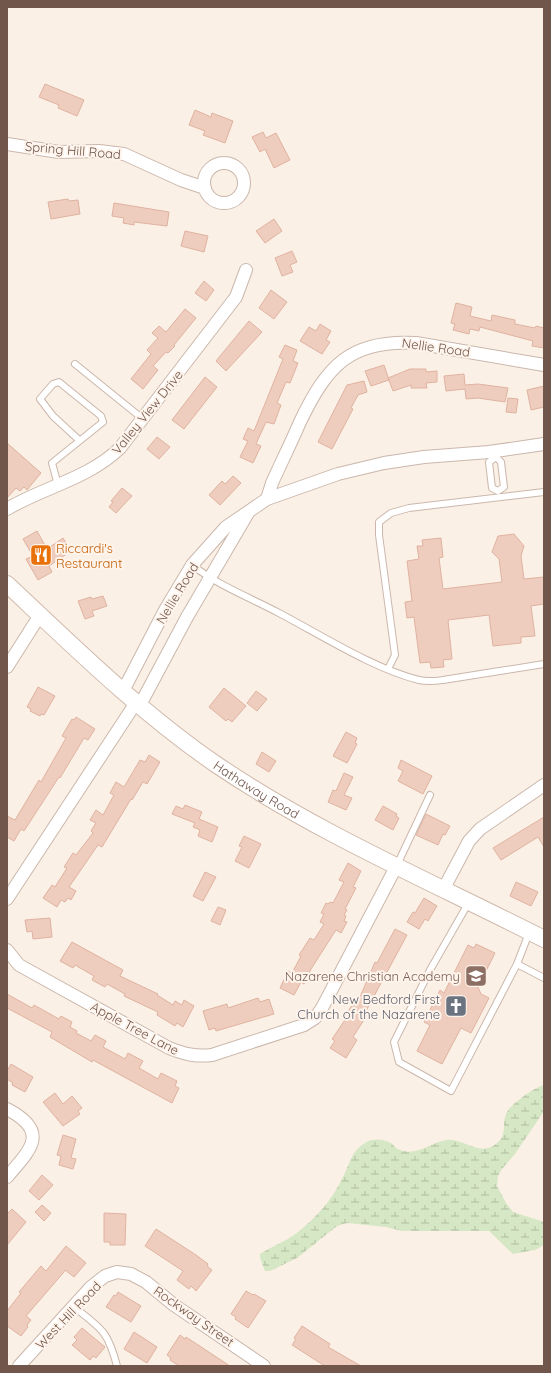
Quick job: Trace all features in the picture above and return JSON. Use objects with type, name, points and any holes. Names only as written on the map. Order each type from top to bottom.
[{"type":"main road","name":"Hathaway Road","points":[[7,584],[138,703],[198,752],[234,776],[307,819],[540,936]]},
{"type":"street","name":"Spring Hill Road","points":[[7,144],[59,152],[99,151],[124,154],[181,180],[205,188]]},
{"type":"street","name":"Valley View Drive","points":[[7,509],[23,500],[89,471],[108,460],[143,420],[236,298],[246,270]]},
{"type":"street","name":"Nellie Road","points":[[123,690],[165,610],[192,565],[226,527],[267,499],[272,484],[317,388],[332,369],[346,357],[361,349],[395,342],[416,343],[544,365]]},
{"type":"street","points":[[267,499],[338,474],[368,466],[424,457],[496,454],[544,444]]},
{"type":"street","name":"Nellie Road","points":[[138,703],[250,510]]},
{"type":"street","points":[[7,667],[40,615]]},
{"type":"street","points":[[7,899],[138,703]]},
{"type":"street","points":[[444,888],[469,841],[480,829],[544,785]]},
{"type":"street","name":"Apple Tree Lane","points":[[7,950],[18,965],[169,1048],[184,1054],[199,1057],[212,1055],[304,1026],[315,1018],[322,1008],[397,865]]},
{"type":"street","points":[[7,1109],[29,1125],[33,1139],[29,1151],[7,1177]]},
{"type":"street","name":"West Hill Road","points":[[19,1366],[91,1287],[111,1273],[121,1272]]},
{"type":"street","name":"Rockway Street","points":[[121,1272],[146,1282],[259,1365]]},
{"type":"lane","points":[[75,364],[143,420]]},
{"type":"lane","points":[[58,485],[52,463],[78,440],[103,422],[101,416],[59,382],[53,384],[40,399],[53,416],[78,440]]},
{"type":"lane","points":[[496,454],[501,462],[504,487],[499,494],[492,488],[489,462],[496,454]]},
{"type":"lane","points":[[388,669],[395,654],[379,536],[379,522],[391,513],[409,508],[499,494],[544,492]]},
{"type":"lane","points":[[192,565],[210,579],[388,669],[428,682],[544,664]]},
{"type":"lane","points":[[397,865],[430,795]]},
{"type":"lane","points":[[470,901],[430,970],[394,1042],[399,1062],[451,1091],[517,964],[540,936]]},
{"type":"lane","points":[[517,964],[544,978]]},
{"type":"lane","points":[[74,1307],[92,1320],[104,1332],[109,1339],[117,1366]]},
{"type":"green space","points":[[544,1085],[544,1111],[515,1154],[502,1169],[498,1176],[497,1186],[506,1203],[513,1212],[544,1222],[544,1245],[535,1250],[513,1254],[489,1231],[402,1231],[386,1227],[347,1223],[337,1226],[297,1258],[270,1271],[265,1271],[260,1254],[294,1235],[316,1215],[334,1193],[351,1158],[360,1146],[371,1140],[381,1140],[391,1143],[398,1149],[411,1152],[441,1141],[453,1140],[476,1148],[487,1148],[493,1146],[501,1139],[508,1110],[517,1101]]},
{"type":"building","points":[[45,84],[84,100],[77,116],[58,108],[59,105],[39,97]]},
{"type":"building","points":[[195,110],[211,117],[212,113],[233,121],[225,143],[203,135],[205,131],[189,125]]},
{"type":"building","points":[[263,132],[266,138],[276,133],[290,160],[274,168],[265,149],[260,152],[252,137]]},
{"type":"building","points":[[68,199],[69,201],[78,200],[80,214],[51,219],[48,202]]},
{"type":"building","points":[[114,203],[169,212],[167,226],[134,222],[134,225],[123,223],[124,218],[112,216]]},
{"type":"building","points":[[274,219],[282,231],[265,243],[256,231]]},
{"type":"building","points":[[185,231],[208,236],[204,252],[181,246]]},
{"type":"building","points":[[292,251],[297,262],[290,265],[293,272],[282,276],[275,258]]},
{"type":"building","points":[[204,281],[214,290],[206,301],[195,293]]},
{"type":"building","points":[[271,290],[287,302],[274,319],[259,308]]},
{"type":"building","points":[[456,303],[472,307],[470,316],[491,321],[492,315],[515,320],[515,324],[535,328],[536,326],[544,328],[544,348],[532,346],[533,341],[480,327],[479,331],[470,329],[469,334],[453,330],[455,324],[451,323]]},
{"type":"building","points":[[185,309],[196,318],[174,345],[175,346],[168,353],[166,352],[153,366],[158,370],[143,389],[131,379],[151,354],[147,350],[158,338],[152,333],[159,326],[166,332]]},
{"type":"building","points":[[249,321],[262,332],[226,371],[216,361]]},
{"type":"building","points":[[320,324],[331,331],[326,340],[330,342],[322,354],[300,341],[309,327],[316,331]]},
{"type":"building","points":[[285,345],[297,350],[293,361],[298,363],[290,383],[286,382],[277,403],[281,405],[274,424],[266,422],[256,444],[261,446],[253,463],[240,457],[248,441],[243,439],[248,428],[254,431],[283,359],[279,357]]},
{"type":"building","points":[[384,365],[389,380],[371,386],[365,371]]},
{"type":"building","points":[[410,369],[426,369],[426,372],[437,371],[437,382],[426,383],[427,388],[411,388],[411,385],[393,391],[388,378]]},
{"type":"building","points":[[464,374],[465,385],[478,384],[508,388],[505,402],[478,398],[466,399],[465,389],[446,391],[444,376]]},
{"type":"building","points":[[205,377],[217,387],[184,429],[172,420]]},
{"type":"building","points":[[364,381],[367,392],[358,395],[351,408],[353,409],[332,449],[318,442],[347,385]]},
{"type":"building","points":[[544,386],[544,407],[531,410],[527,390]]},
{"type":"building","points":[[508,398],[518,399],[516,413],[506,412]]},
{"type":"building","points":[[157,437],[170,447],[159,459],[147,449]]},
{"type":"building","points":[[7,443],[41,473],[27,490],[24,487],[20,491],[16,488],[7,498]]},
{"type":"building","points":[[233,476],[241,483],[220,505],[209,495],[222,481],[225,484]]},
{"type":"building","points":[[122,488],[132,496],[116,513],[109,507],[113,502],[111,501]]},
{"type":"building","points":[[37,531],[47,549],[63,538],[71,551],[49,566],[52,572],[38,580],[26,559],[33,556],[23,539]]},
{"type":"building","points":[[514,534],[524,546],[521,556],[524,579],[544,577],[544,604],[531,606],[535,636],[521,637],[521,643],[493,646],[489,615],[448,620],[452,659],[443,660],[444,667],[431,668],[430,662],[420,663],[414,617],[407,618],[405,602],[412,601],[407,561],[419,559],[417,546],[423,546],[422,540],[441,538],[443,557],[439,558],[443,589],[502,582],[499,559],[492,552],[498,536]]},
{"type":"building","points":[[103,596],[107,606],[92,611],[94,616],[85,619],[78,601],[91,597],[92,599]]},
{"type":"building","points":[[38,687],[55,696],[44,715],[41,714],[40,716],[30,711],[31,709],[27,707]]},
{"type":"building","points":[[224,688],[246,706],[232,722],[228,719],[226,721],[209,707]]},
{"type":"building","points":[[256,691],[267,699],[257,711],[247,703]]},
{"type":"building","points":[[76,717],[95,729],[88,740],[84,738],[60,778],[59,777],[24,831],[21,829],[14,841],[7,837],[7,816],[15,820],[39,780],[41,782],[66,738],[62,736],[72,719],[74,720]]},
{"type":"building","points":[[346,732],[357,738],[355,743],[357,744],[347,763],[333,756]]},
{"type":"building","points":[[262,752],[276,761],[269,772],[256,764]]},
{"type":"building","points":[[149,755],[160,762],[147,784],[143,782],[132,800],[131,799],[102,847],[98,845],[69,887],[76,891],[71,900],[68,898],[65,902],[61,900],[57,907],[43,898],[52,885],[55,887],[67,868],[64,867],[73,853],[76,855],[93,833],[91,831],[96,823],[90,820],[96,810],[103,815],[114,795],[110,793],[116,782],[124,787],[140,760],[145,762]]},
{"type":"building","points":[[401,760],[432,776],[423,794],[398,781],[403,771],[398,768]]},
{"type":"building","points":[[344,773],[353,777],[344,795],[352,798],[346,810],[328,802],[333,790],[336,791]]},
{"type":"building","points":[[185,805],[202,812],[199,819],[218,827],[212,842],[198,836],[200,830],[193,827],[195,823],[172,814],[176,806],[183,809]]},
{"type":"building","points":[[383,806],[397,814],[396,816],[399,818],[393,830],[375,820]]},
{"type":"building","points":[[426,814],[450,826],[445,835],[443,834],[438,845],[416,835]]},
{"type":"building","points":[[544,817],[544,847],[538,837],[501,860],[493,848]]},
{"type":"building","points":[[244,836],[261,844],[249,868],[235,861],[242,847],[239,846]]},
{"type":"building","points":[[348,863],[361,871],[353,887],[356,888],[345,909],[347,910],[344,915],[346,916],[344,921],[347,922],[341,933],[336,930],[311,969],[304,984],[301,982],[294,995],[280,988],[288,971],[292,973],[301,956],[299,955],[310,938],[314,940],[324,924],[320,922],[324,914],[321,913],[326,903],[333,903],[344,882],[339,880]]},
{"type":"building","points":[[205,872],[216,877],[203,901],[193,896]]},
{"type":"building","points":[[516,882],[538,892],[531,906],[510,896]]},
{"type":"building","points":[[424,898],[437,906],[428,921],[425,919],[419,929],[407,922],[413,912],[415,913]]},
{"type":"building","points":[[218,907],[226,910],[220,925],[211,921]]},
{"type":"building","points":[[50,918],[52,937],[33,939],[32,931],[27,932],[25,920]]},
{"type":"building","points":[[395,929],[407,935],[366,1011],[369,1012],[353,1037],[357,1040],[346,1058],[330,1048],[335,1041],[332,1039],[349,1014],[347,1013],[358,996],[360,997],[375,962],[377,963]]},
{"type":"building","points":[[72,942],[123,970],[120,976],[158,994],[157,995],[173,1005],[175,1001],[182,1005],[184,1000],[194,1006],[183,1027],[177,1023],[175,1026],[157,1015],[158,1012],[124,996],[125,994],[107,984],[105,987],[92,980],[94,976],[75,965],[73,968],[60,961]]},
{"type":"building","name":"New Bedford First Church of the Nazarene","points":[[476,944],[495,953],[478,987],[481,994],[489,998],[471,1033],[461,1028],[442,1064],[417,1051],[430,1025],[424,1022],[440,990],[444,993],[468,945],[474,948]]},
{"type":"building","points":[[7,994],[32,1008],[34,1005],[59,1019],[61,1016],[72,1022],[70,1027],[77,1031],[76,1033],[91,1041],[95,1035],[106,1041],[103,1047],[125,1059],[128,1053],[143,1061],[139,1068],[158,1079],[161,1073],[177,1081],[175,1086],[179,1088],[172,1103],[93,1060],[92,1062],[50,1037],[52,1032],[7,1008]]},
{"type":"building","points":[[258,998],[260,1002],[269,999],[274,1014],[216,1031],[215,1028],[209,1030],[203,1011],[227,1004],[228,1008]]},
{"type":"building","points":[[11,1064],[33,1077],[25,1092],[12,1085],[13,1083],[7,1079],[7,1071]]},
{"type":"building","points":[[55,1093],[63,1104],[72,1096],[82,1108],[78,1111],[80,1114],[63,1126],[43,1102]]},
{"type":"building","points":[[63,1135],[76,1139],[71,1158],[76,1159],[73,1169],[59,1165],[61,1156],[57,1155]]},
{"type":"building","points":[[42,1175],[53,1185],[39,1200],[29,1191]]},
{"type":"building","points":[[42,1205],[51,1213],[44,1221],[35,1212]]},
{"type":"building","points":[[12,1209],[26,1222],[7,1245],[7,1214]]},
{"type":"building","points":[[104,1213],[126,1214],[125,1245],[110,1245],[110,1242],[104,1242]]},
{"type":"building","points":[[156,1229],[196,1255],[208,1264],[207,1266],[212,1270],[196,1291],[191,1286],[189,1289],[177,1280],[183,1271],[145,1246]]},
{"type":"building","points":[[66,1246],[86,1263],[74,1277],[65,1270],[26,1316],[31,1320],[21,1336],[7,1326],[7,1311],[21,1293],[19,1292],[41,1266],[46,1271]]},
{"type":"building","points":[[246,1291],[266,1301],[248,1328],[235,1319],[236,1317],[231,1314]]},
{"type":"building","points":[[118,1292],[141,1306],[131,1322],[106,1307],[114,1295],[116,1296]]},
{"type":"building","points":[[302,1326],[330,1344],[328,1347],[361,1366],[325,1366],[292,1345],[296,1339],[294,1338]]},
{"type":"building","points":[[82,1328],[105,1347],[96,1358],[93,1356],[90,1360],[72,1345],[77,1340],[74,1337]]},
{"type":"building","points":[[134,1332],[157,1347],[147,1363],[124,1349]]},
{"type":"building","points":[[180,1335],[185,1339],[186,1337],[230,1366],[179,1366],[170,1360],[171,1358],[167,1355]]},
{"type":"place","name":"Riccardi's Restaurant","points":[[41,555]]},
{"type":"place","name":"Nazarene Christian Academy","points":[[476,976]]},
{"type":"place","name":"New Bedford First Church of the Nazarene","points":[[456,1006]]}]
